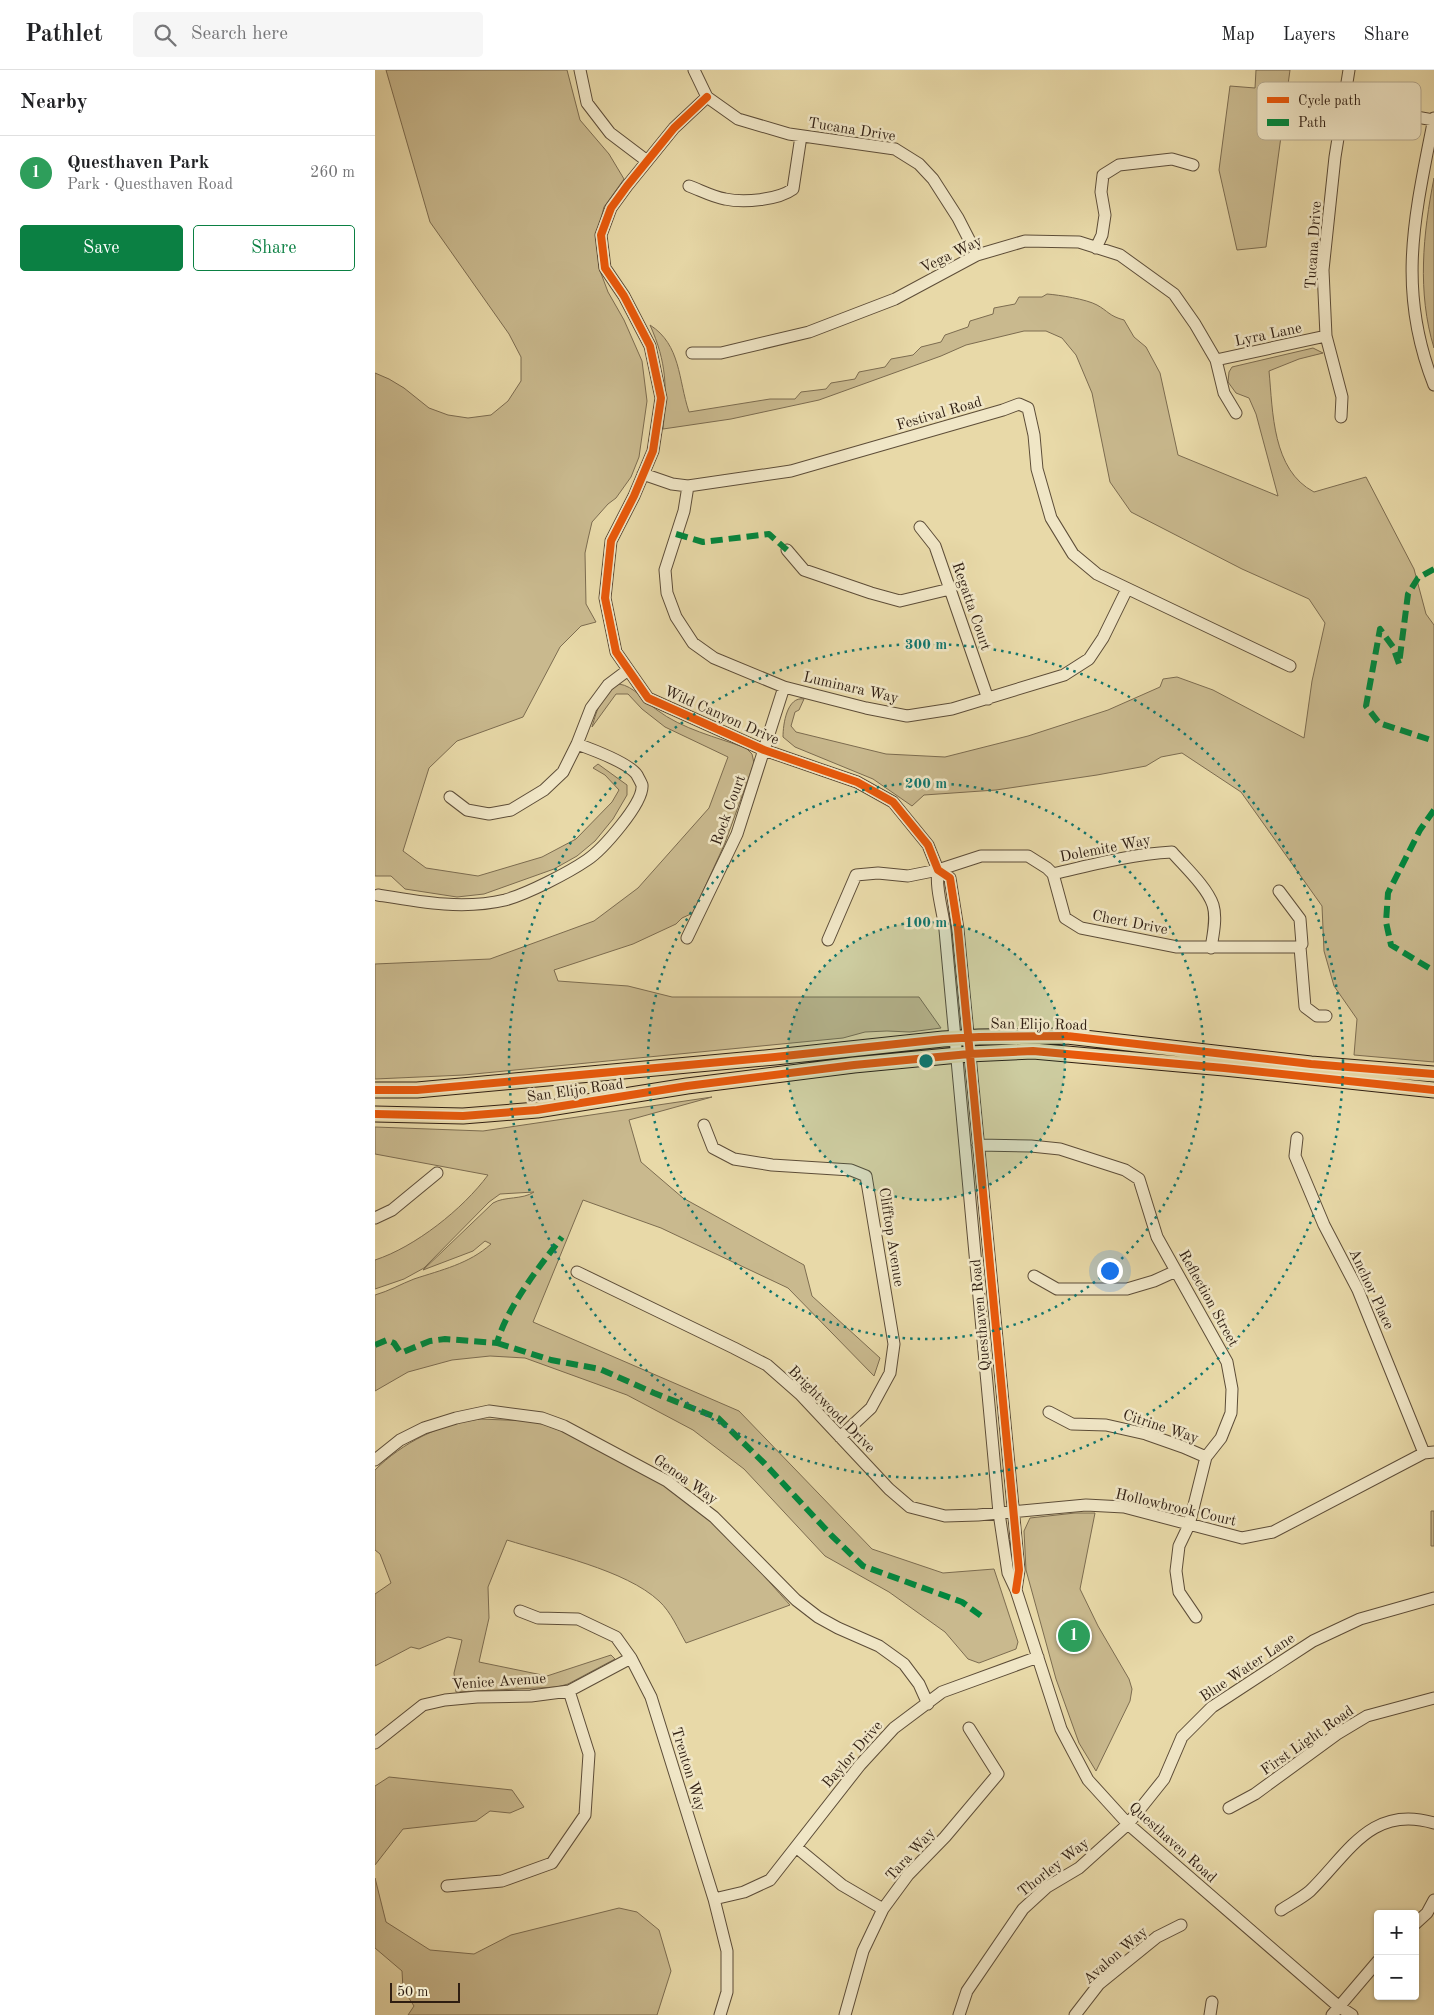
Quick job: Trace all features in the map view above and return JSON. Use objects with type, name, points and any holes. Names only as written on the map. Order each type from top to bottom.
[{"type":"main road","name":"San Elijo Road","points":[[375,1090],[417,1090],[775,1057],[961,1037],[1067,1036],[1311,1064],[1434,1074]]},
{"type":"main road","name":"San Elijo Road","points":[[375,1114],[463,1116],[537,1110],[697,1085],[854,1065],[963,1054],[1043,1052],[1434,1090]]},
{"type":"street","points":[[580,70],[587,103],[610,133],[647,162]]},
{"type":"street","name":"Tucana Drive","points":[[694,70],[707,97],[738,119],[789,134],[895,149],[919,164],[933,179],[943,194],[977,255]]},
{"type":"street","name":"Wild Canyon Drive","points":[[707,97],[674,128],[611,208],[601,235],[605,268],[624,296],[650,346],[661,398],[653,451],[611,541],[605,598],[616,652],[648,698],[764,750],[857,782],[893,802],[928,845],[938,870],[950,878],[954,899],[961,1037]]},
{"type":"street","points":[[1421,117],[1434,119],[1415,222],[1411,261],[1412,297],[1417,330],[1434,385]]},
{"type":"street","points":[[689,186],[726,200],[763,200],[786,194],[793,189],[801,136]]},
{"type":"street","name":"Tucana Drive","points":[[1339,140],[1323,270],[1326,336],[1342,397],[1341,418]]},
{"type":"street","points":[[1096,248],[1102,235],[1105,215],[1101,192],[1103,175],[1119,165],[1172,158],[1193,165]]},
{"type":"street","name":"Vega Way","points":[[692,353],[721,353],[809,332],[895,299],[977,255],[1025,241],[1079,242],[1119,255],[1174,294],[1195,324],[1215,360],[1224,393],[1236,413]]},
{"type":"street","name":"Lyra Lane","points":[[1215,360],[1326,336]]},
{"type":"street","name":"Festival Road","points":[[643,474],[672,484],[688,486],[791,470],[1019,404],[1028,408],[1034,435],[1037,469],[1051,518],[1073,554],[1097,574],[1127,589]]},
{"type":"street","name":"Luminara Way","points":[[688,486],[684,511],[665,570],[667,593],[676,617],[693,642],[714,658],[784,687],[907,716],[952,709],[1065,675],[1089,659],[1103,638],[1127,589]]},
{"type":"street","name":"Regatta Court","points":[[920,528],[935,546],[988,699]]},
{"type":"street","points":[[787,550],[804,570],[900,601],[950,590]]},
{"type":"street","points":[[1127,589],[1290,666]]},
{"type":"street","points":[[450,797],[467,810],[489,814],[511,810],[543,790],[563,772],[577,744],[591,708],[608,685],[628,670]]},
{"type":"street","name":"Rock Court","points":[[687,938],[737,834],[784,687]]},
{"type":"street","points":[[378,895],[422,902],[463,905],[506,900],[549,882],[588,859],[610,838],[637,801],[642,785],[636,773],[608,755],[577,744]]},
{"type":"street","name":"Dolemite Way","points":[[1053,874],[1157,853],[1172,852],[1201,886],[1213,904],[1214,921],[1211,948]]},
{"type":"street","points":[[828,940],[856,875],[878,873],[908,876],[938,870],[981,856],[1028,856],[1053,874]]},
{"type":"street","name":"Chert Drive","points":[[1053,874],[1065,918],[1081,928],[1177,947],[1300,947]]},
{"type":"street","points":[[1279,891],[1300,919],[1302,944],[1300,947],[1305,1007],[1317,1016],[1325,1016]]},
{"type":"street","name":"Questhaven Road","points":[[961,1037],[999,1513],[1008,1573],[1016,1590],[1061,1729],[1089,1780],[1127,1824],[1335,2011],[1352,2015]]},
{"type":"street","name":"Questhaven Road","points":[[963,1054],[978,1144],[1019,1570],[1016,1590]]},
{"type":"street","name":"Clifftop Avenue","points":[[704,1125],[713,1148],[734,1159],[772,1165],[851,1170],[866,1176],[894,1344],[890,1373],[871,1408],[840,1437]]},
{"type":"street","name":"Anchor Place","points":[[1297,1138],[1295,1156],[1324,1225],[1358,1290],[1429,1452]]},
{"type":"street","name":"Reflection Street","points":[[978,1144],[1060,1149],[1125,1170],[1139,1179],[1157,1237],[1227,1362],[1232,1389],[1231,1413],[1221,1438],[1206,1458],[1189,1525],[1179,1546],[1176,1571],[1179,1592],[1196,1617]]},
{"type":"street","points":[[375,1218],[392,1210],[437,1173]]},
{"type":"street","points":[[1035,1276],[1057,1289],[1127,1289],[1154,1281],[1176,1271]]},
{"type":"street","name":"Brightwood Drive","points":[[577,1272],[767,1365],[800,1394],[889,1489],[910,1507],[945,1516],[1012,1512]]},
{"type":"street","name":"Genoa Way","points":[[375,1460],[400,1440],[424,1428],[456,1418],[489,1411],[542,1418],[564,1426],[667,1481],[714,1518],[796,1600],[818,1617],[879,1646],[904,1664],[919,1684],[927,1704]]},
{"type":"street","name":"Citrine Way","points":[[1049,1412],[1072,1424],[1106,1425],[1146,1434],[1183,1446],[1206,1458]]},
{"type":"street","name":"Hollowbrook Court","points":[[1012,1512],[1086,1505],[1124,1507],[1242,1538],[1273,1532],[1429,1452]]},
{"type":"street","name":"Blue Water Lane","points":[[1127,1824],[1164,1779],[1181,1737],[1212,1707],[1313,1640],[1360,1619],[1434,1598]]},
{"type":"street","name":"Trenton Way","points":[[520,1611],[537,1618],[578,1619],[616,1637],[631,1658],[651,1697],[714,1899],[727,1951],[727,1992],[719,2015]]},
{"type":"street","name":"Baylor Drive","points":[[714,1899],[744,1892],[770,1880],[860,1765],[894,1728],[942,1692],[1038,1657]]},
{"type":"street","name":"Venice Avenue","points":[[375,1743],[423,1705],[445,1700],[531,1696],[569,1690],[631,1658]]},
{"type":"street","points":[[447,1886],[502,1881],[552,1863],[585,1815],[589,1754],[569,1690]]},
{"type":"street","name":"First Light Road","points":[[1229,1808],[1255,1794],[1323,1744],[1367,1716],[1434,1698]]},
{"type":"street","name":"Tara Way","points":[[845,2015],[863,1951],[883,1909],[907,1874],[945,1837],[998,1774],[969,1728]]},
{"type":"street","points":[[1281,1910],[1309,1892],[1362,1835],[1395,1819],[1424,1820],[1434,1823]]},
{"type":"street","name":"Thorley Way","points":[[959,2015],[967,1991],[1023,1909],[1047,1887],[1079,1868],[1127,1824]]},
{"type":"street","points":[[796,1847],[842,1884],[883,1909]]},
{"type":"street","points":[[1419,1920],[1427,1913],[1434,1900]]},
{"type":"street","name":"Avalon Way","points":[[1075,2015],[1099,1984],[1157,1937],[1181,1924]]},
{"type":"street","points":[[1335,2011],[1374,1967]]},
{"type":"street","points":[[1210,2015],[1212,2002]]},
{"type":"shaded area","points":[[386,70],[567,70],[580,120],[609,154],[624,179],[604,207],[596,237],[599,268],[608,292],[624,320],[642,361],[647,401],[639,457],[631,477],[616,498],[592,522],[588,539],[585,553],[586,604],[596,622],[581,626],[560,647],[523,717],[457,741],[429,768],[403,851],[426,868],[478,876],[542,857],[576,839],[612,802],[619,790],[605,775],[593,768],[598,764],[627,785],[627,795],[613,819],[595,841],[577,856],[554,869],[484,894],[457,897],[405,889],[391,876],[375,876],[375,373],[404,388],[429,408],[448,415],[468,418],[491,415],[508,401],[521,381],[521,357],[509,334],[430,222]]},
{"type":"shaded area","points":[[1256,70],[1290,70],[1288,82],[1257,82],[1257,140],[1281,140],[1266,247],[1237,250],[1219,170],[1230,86],[1255,88]]},
{"type":"shaded area","points":[[1434,178],[1434,348],[1425,306],[1423,263],[1427,220]]},
{"type":"shaded area","points":[[1047,294],[1080,299],[1097,305],[1124,320],[1134,337],[1146,347],[1160,373],[1178,455],[1278,496],[1256,414],[1249,398],[1236,393],[1228,382],[1229,372],[1232,367],[1313,348],[1323,353],[1299,359],[1269,371],[1274,422],[1282,455],[1290,470],[1300,482],[1314,492],[1366,477],[1414,569],[1426,614],[1434,625],[1434,1062],[1354,1055],[1357,1019],[1334,986],[1324,951],[1322,906],[1241,792],[1182,753],[1161,757],[1146,766],[1097,775],[996,790],[924,795],[912,806],[873,779],[795,747],[783,737],[785,718],[790,706],[798,699],[804,699],[799,710],[795,712],[791,726],[796,732],[886,754],[945,757],[1028,736],[1108,710],[1160,687],[1163,679],[1177,677],[1213,690],[1304,738],[1312,681],[1325,623],[1309,599],[1242,569],[1131,512],[1110,482],[1092,393],[1076,355],[1062,338],[1046,331],[1024,331],[966,345],[941,356],[819,400],[731,419],[663,429],[665,388],[663,364],[650,325],[668,342],[673,353],[689,412],[770,399],[795,399],[801,392],[826,389],[831,383],[855,379],[859,372],[885,367],[891,359],[913,355],[921,347],[941,342],[945,335],[968,327],[970,321],[993,314],[994,308],[1015,304],[1019,297],[1042,297]]},
{"type":"shaded area","points":[[619,684],[634,691],[667,717],[700,732],[746,748],[752,754],[754,763],[725,843],[693,913],[682,918],[676,924],[633,944],[554,970],[558,981],[628,986],[672,997],[919,997],[941,1028],[910,1032],[865,1032],[843,1038],[464,1075],[375,1079],[375,964],[490,959],[594,921],[638,888],[709,808],[728,757],[665,727],[642,709],[628,694],[616,694],[592,727],[604,697]]},
{"type":"shaded area","points":[[712,1097],[629,1120],[641,1162],[683,1198],[804,1265],[812,1296],[880,1358],[874,1376],[788,1288],[661,1228],[583,1200],[533,1322],[739,1411],[872,1549],[943,1573],[994,1569],[1018,1642],[1016,1649],[979,1663],[968,1659],[945,1632],[889,1592],[825,1556],[744,1469],[693,1430],[627,1395],[525,1358],[490,1356],[452,1360],[408,1372],[375,1391],[375,1295],[414,1279],[454,1266],[473,1257],[491,1244],[485,1241],[473,1251],[423,1270],[493,1203],[534,1192],[500,1194],[489,1202],[424,1268],[404,1279],[375,1289],[375,1260],[406,1246],[437,1225],[465,1201],[488,1175],[375,1154],[375,1127],[483,1131]]},
{"type":"shaded area","points":[[480,1419],[530,1421],[546,1425],[607,1452],[667,1487],[714,1524],[790,1605],[686,1643],[667,1610],[659,1601],[628,1580],[566,1557],[507,1540],[488,1587],[489,1618],[479,1662],[547,1676],[611,1655],[615,1659],[568,1684],[557,1687],[456,1692],[454,1673],[462,1640],[448,1637],[419,1649],[411,1647],[375,1666],[375,1594],[391,1583],[380,1554],[375,1550],[375,1470],[397,1451],[423,1436],[451,1425]]},
{"type":"shaded area","points":[[1431,1511],[1434,1511],[1434,1546],[1431,1546]]},
{"type":"shaded area","points":[[1075,1513],[1095,1513],[1080,1589],[1098,1626],[1129,1679],[1132,1689],[1130,1701],[1096,1771],[1079,1743],[1056,1679],[1026,1570],[1024,1531],[1030,1518]]},
{"type":"shaded area","points":[[389,1777],[512,1790],[524,1807],[510,1813],[490,1811],[476,1821],[403,1829],[375,1865],[375,1786]]},
{"type":"shaded area","points":[[375,1878],[386,1922],[430,1950],[474,1954],[511,1935],[619,1908],[637,1912],[659,1930],[671,1971],[657,2015],[408,2015],[414,2006],[403,1989],[402,1971],[375,1948]]},
{"type":"marked path","points":[[676,534],[703,542],[769,534],[787,550]]},
{"type":"marked path","points":[[1434,569],[1418,578],[1408,594],[1399,664],[1393,647],[1380,629],[1366,706],[1379,723],[1434,741]]},
{"type":"marked path","points":[[1434,810],[1420,830],[1388,893],[1386,922],[1391,945],[1434,971]]},
{"type":"marked path","points":[[375,1345],[387,1340],[394,1343],[400,1352],[403,1352],[430,1341],[445,1339],[497,1343],[508,1315],[534,1274],[562,1237]]},
{"type":"marked path","points":[[497,1343],[551,1360],[600,1369],[718,1418],[863,1566],[962,1602],[984,1618]]},
{"type":"cycle path","points":[[707,97],[674,128],[627,186],[611,208],[601,235],[605,268],[624,296],[650,346],[661,398],[653,451],[634,496],[611,541],[605,598],[616,652],[648,698],[764,750],[857,782],[893,802],[928,845],[938,870],[950,878],[958,929],[1019,1570],[1016,1590]]},
{"type":"cycle path","points":[[375,1090],[417,1090],[979,1037],[1067,1036],[1311,1064],[1434,1074]]},
{"type":"cycle path","points":[[375,1114],[463,1116],[537,1110],[687,1086],[854,1065],[969,1054],[1033,1051],[1224,1068],[1434,1090]]},
{"type":"place","name":"Questhaven Park","points":[[1074,1636]]}]
